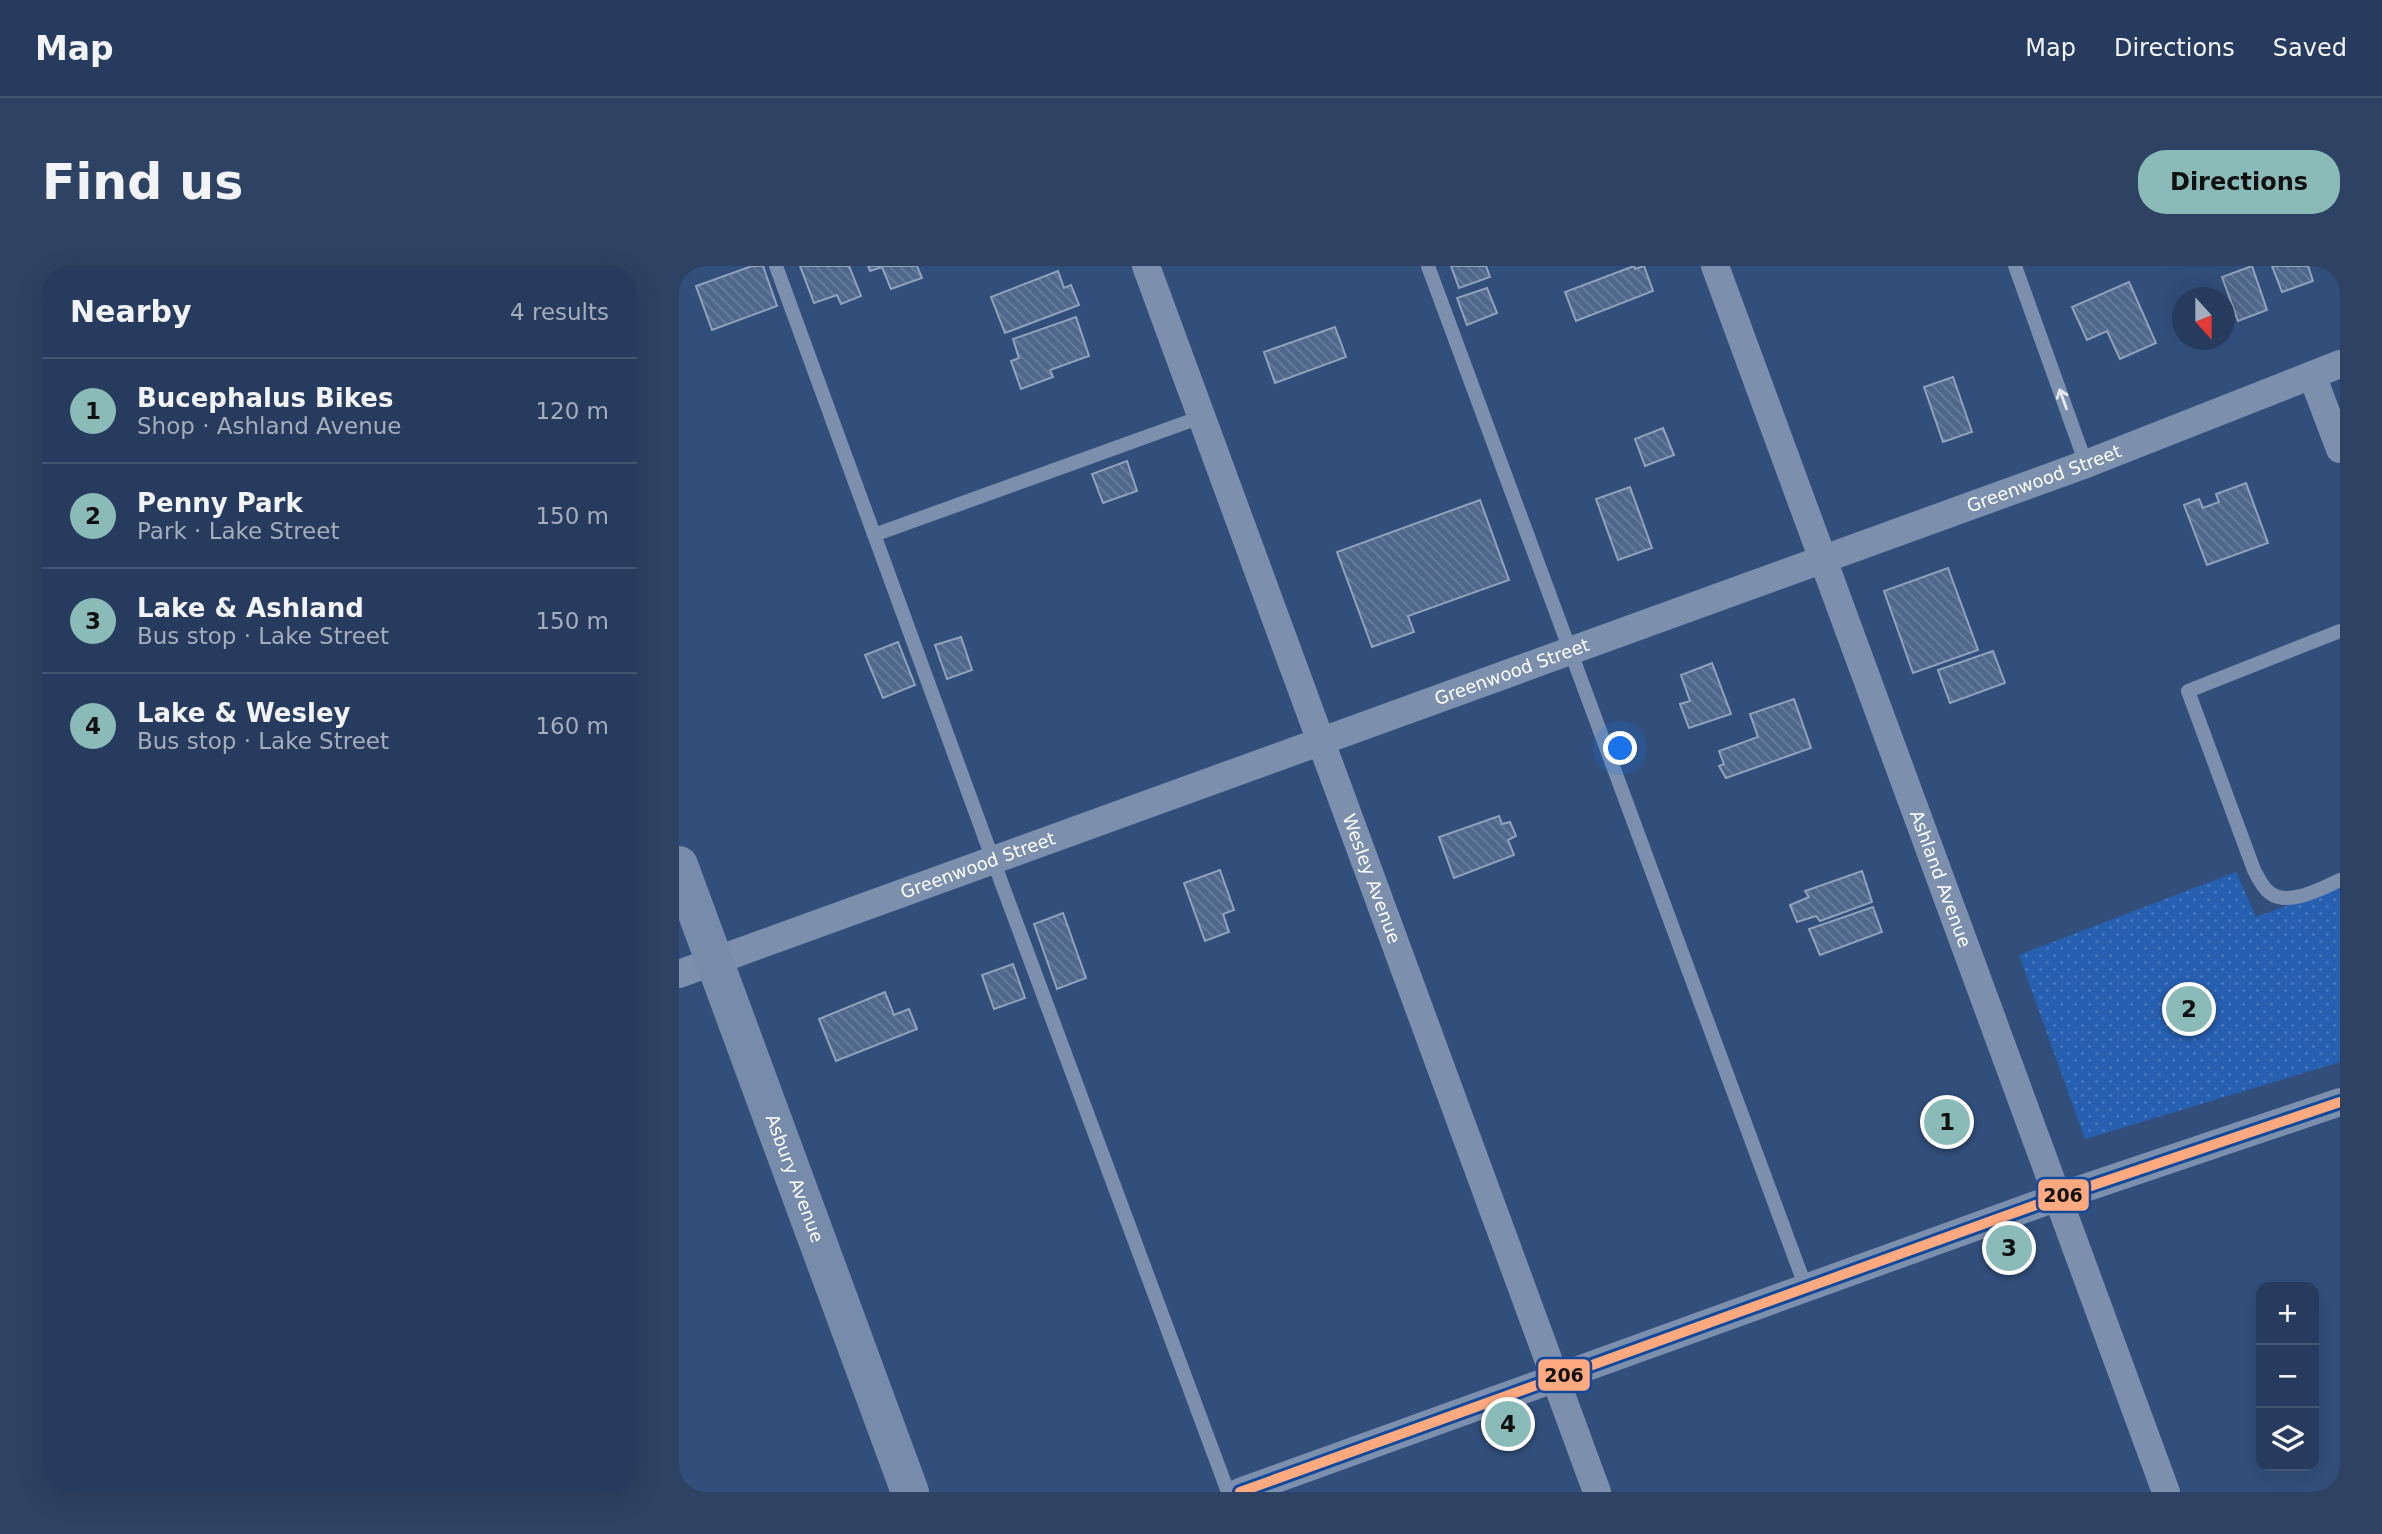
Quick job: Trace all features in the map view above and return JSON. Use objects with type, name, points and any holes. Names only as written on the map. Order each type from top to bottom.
[{"type":"main road","name":"Asbury Avenue","points":[[679,865],[910,1492]]},
{"type":"street","name":"Wesley Avenue","points":[[1146,266],[1597,1492]]},
{"type":"street","name":"Ashland Avenue","points":[[1715,266],[2166,1492]]},
{"type":"street","name":"Greenwood Street","points":[[679,974],[2086,464],[2340,364]]},
{"type":"street","points":[[2312,375],[2340,449]]},
{"type":"street","points":[[1240,1492],[2058,1197],[2340,1102]]},
{"type":"lane","points":[[776,266],[1228,1492]]},
{"type":"lane","points":[[1428,266],[1806,1288]]},
{"type":"lane","points":[[2015,266],[2086,464]]},
{"type":"lane","points":[[874,535],[1201,416]]},
{"type":"lane","points":[[2340,631],[2188,691],[2260,882],[2271,895],[2286,898],[2303,895],[2340,880]]},
{"type":"shaded area","points":[[2236,872],[2256,917],[2340,886],[2340,1062],[2085,1139],[2019,955]]},
{"type":"building","points":[[752,266],[763,266],[777,306],[712,330],[696,286]]},
{"type":"building","points":[[800,266],[849,266],[861,296],[841,304],[837,295],[814,303]]},
{"type":"building","points":[[868,266],[917,266],[922,278],[891,289],[882,267],[870,271]]},
{"type":"building","points":[[1451,266],[1486,266],[1490,277],[1459,288]]},
{"type":"building","points":[[1634,266],[1635,269],[1644,266],[1653,291],[1576,321],[1565,292]]},
{"type":"building","points":[[2252,266],[2267,310],[2238,321],[2235,313],[2235,287],[2226,287],[2222,277]]},
{"type":"building","points":[[2272,266],[2308,266],[2313,281],[2282,292]]},
{"type":"building","points":[[1058,271],[1064,288],[1071,285],[1079,305],[1005,333],[991,297]]},
{"type":"building","points":[[2129,282],[2156,343],[2120,359],[2107,331],[2087,340],[2072,307]]},
{"type":"building","points":[[1487,288],[1497,313],[1467,325],[1457,298]]},
{"type":"building","points":[[1076,317],[1089,356],[1050,370],[1053,377],[1021,389],[1011,361],[1019,358],[1013,339]]},
{"type":"building","points":[[1335,327],[1346,357],[1275,383],[1264,352]]},
{"type":"building","points":[[1953,377],[1972,432],[1943,442],[1924,387]]},
{"type":"building","points":[[1663,428],[1674,455],[1645,466],[1635,439]]},
{"type":"building","points":[[1127,461],[1137,491],[1103,503],[1092,474]]},
{"type":"building","points":[[2246,483],[2268,543],[2207,565],[2184,505],[2199,499],[2203,508],[2219,502],[2216,494]]},
{"type":"building","points":[[1630,487],[1652,548],[1618,560],[1596,499]]},
{"type":"building","points":[[1480,500],[1509,580],[1408,616],[1414,632],[1372,647],[1337,552]]},
{"type":"building","points":[[1948,568],[1978,650],[1913,673],[1884,591]]},
{"type":"building","points":[[961,637],[972,670],[947,679],[935,645]]},
{"type":"building","points":[[898,642],[915,685],[883,698],[865,655]]},
{"type":"building","points":[[1993,651],[2005,683],[1950,703],[1938,670]]},
{"type":"building","points":[[1712,663],[1731,714],[1689,728],[1680,704],[1690,701],[1681,675]]},
{"type":"building","points":[[1794,699],[1811,748],[1726,778],[1719,766],[1724,764],[1719,751],[1758,737],[1750,714]]},
{"type":"building","points":[[1499,816],[1502,824],[1510,822],[1516,836],[1508,840],[1514,855],[1454,878],[1439,837]]},
{"type":"building","points":[[1220,870],[1234,910],[1223,914],[1229,932],[1205,941],[1184,883]]},
{"type":"building","points":[[1862,871],[1872,902],[1820,921],[1816,916],[1797,922],[1790,905],[1809,897],[1805,891]]},
{"type":"building","points":[[1873,907],[1882,932],[1820,955],[1809,929]]},
{"type":"building","points":[[1063,913],[1086,978],[1057,989],[1034,924]]},
{"type":"building","points":[[1013,964],[1025,998],[994,1009],[982,975]]},
{"type":"building","points":[[885,992],[894,1015],[909,1009],[917,1029],[836,1061],[819,1019]]},
{"type":"transit line","name":"206","points":[[1240,1492],[2058,1197],[2340,1102]]},
{"type":"place","name":"Penny Park","points":[[2189,1009]]},
{"type":"place","name":"Bucephalus Bikes","points":[[1947,1122]]},
{"type":"place","name":"Lake & Ashland","points":[[2009,1248]]},
{"type":"place","name":"Lake & Wesley","points":[[1508,1424]]}]
